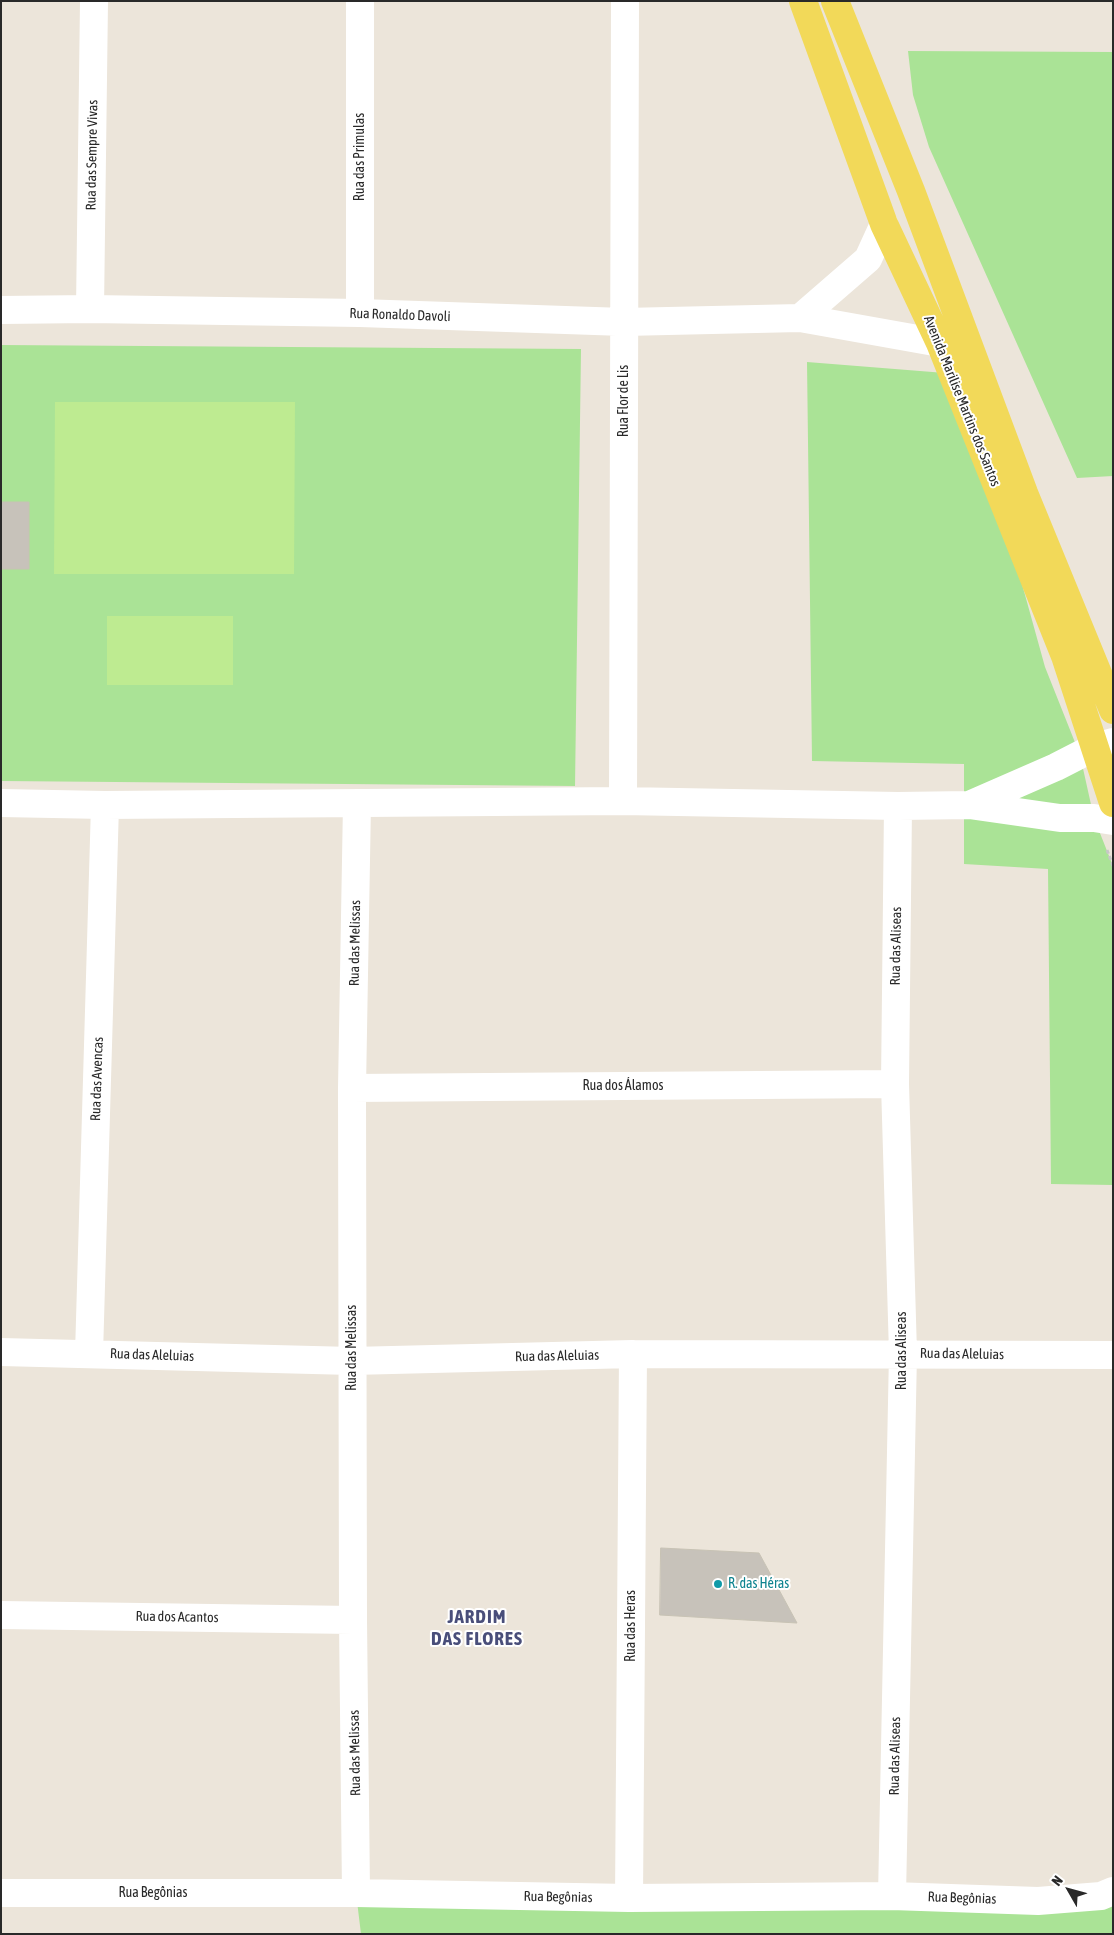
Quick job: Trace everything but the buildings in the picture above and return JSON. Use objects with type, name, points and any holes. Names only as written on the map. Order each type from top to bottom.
[{"type":"main road","name":"Avenida Marilise Martins dos Santos","points":[[803,1],[884,224],[940,343],[1065,656],[1104,744],[1113,803]]},
{"type":"main road","name":"Avenida Marilise Martins dos Santos","points":[[835,1],[912,191],[1024,493],[1113,710]]},
{"type":"street","name":"Rua das Sempre Vivas","points":[[90,309],[94,1]]},
{"type":"street","name":"Rua das Primulas","points":[[360,1],[360,313]]},
{"type":"street","name":"Rua Flor de Lis","points":[[623,800],[625,1]]},
{"type":"street","points":[[800,318],[868,259],[884,224]]},
{"type":"street","name":"Rua Ronaldo Davoli","points":[[1,310],[90,309],[360,313],[624,322],[800,318],[940,343]]},
{"type":"street","points":[[969,805],[1104,744]]},
{"type":"street","points":[[1,803],[106,805],[623,800],[898,806],[969,805],[1060,818],[1094,818],[1113,821]]},
{"type":"street","name":"Rua das Melissas","points":[[356,1893],[353,1620],[352,1088],[358,803]]},
{"type":"street","name":"Rua das Avencas","points":[[89,1354],[106,805]]},
{"type":"street","name":"Rua das Aliseas","points":[[892,1896],[903,1353],[895,1084],[898,806]]},
{"type":"street","name":"Rua dos Álamos","points":[[352,1088],[895,1084]]},
{"type":"street","name":"Rua das Aleluias","points":[[1,1352],[352,1361],[633,1354],[903,1353],[1113,1355]]},
{"type":"street","name":"Rua das Heras","points":[[629,1898],[633,1354]]},
{"type":"street","name":"Rua dos Acantos","points":[[1,1615],[353,1620]]},
{"type":"street","name":"Rua Begônias","points":[[1,1894],[356,1893],[629,1898],[892,1896],[1038,1901],[1101,1896],[1113,1891]]},
{"type":"green space","points":[[908,51],[1113,52],[1113,476],[1077,478],[929,147],[913,95]]},
{"type":"green space","points":[[1,345],[581,349],[575,786],[1,781]]},
{"type":"green space","points":[[807,362],[945,373],[1017,566],[1045,667],[1080,755],[1094,818],[1113,866],[1113,1185],[1051,1184],[1048,869],[964,864],[964,764],[812,761]]},
{"type":"green space","points":[[55,402],[295,402],[294,574],[54,574]]},
{"type":"green space","points":[[107,616],[233,616],[233,685],[107,685]]},
{"type":"green space","points":[[1113,1891],[1113,1934],[361,1934],[356,1893]]},
{"type":"place","name":"R. das Héras","points":[[718,1584]]},
{"type":"district","name":"JARDIM DAS FLORES","points":[[477,1628]]}]
